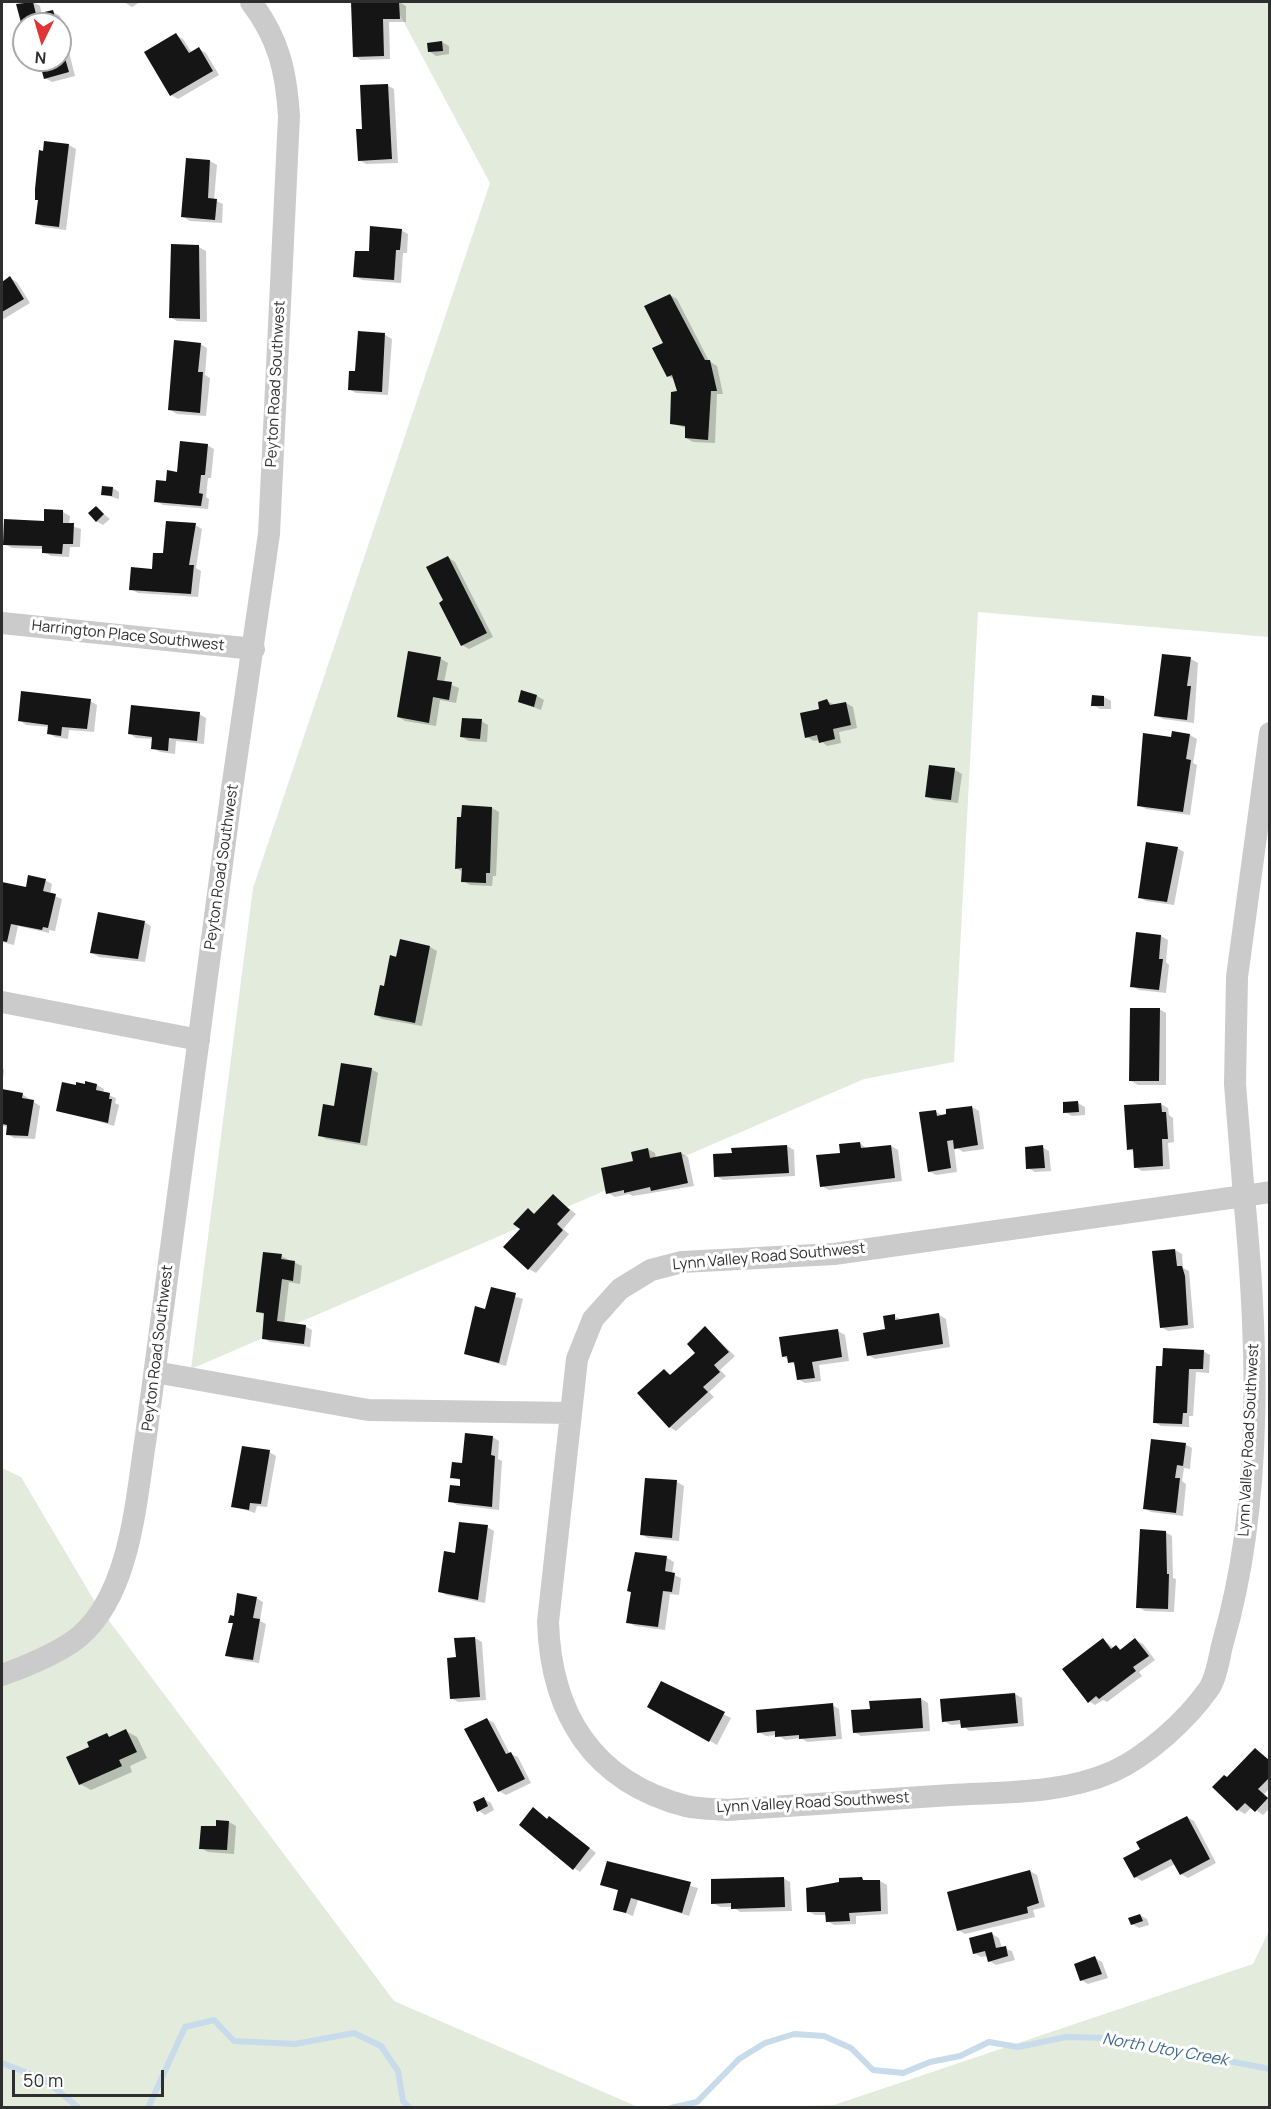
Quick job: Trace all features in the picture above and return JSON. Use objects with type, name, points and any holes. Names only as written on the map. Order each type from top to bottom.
[{"type":"street","name":"Peyton Road Southwest","points":[[2,1675],[21,1668],[78,1638],[96,1621],[108,1601],[129,1540],[155,1372],[231,796],[269,534],[289,116],[286,74],[275,40],[251,2]]},
{"type":"street","name":"Harrington Place Southwest","points":[[2,624],[254,649]]},
{"type":"street","name":"Lynn Valley Road Southwest","points":[[1244,1196],[834,1254],[682,1262],[651,1270],[620,1289],[593,1319],[577,1359],[548,1622],[549,1656],[556,1689],[570,1720],[589,1748],[615,1773],[659,1797],[687,1807],[727,1810],[1056,1788],[1112,1772],[1161,1742],[1209,1689],[1230,1618],[1242,1553],[1250,1485],[1255,1353],[1253,1289],[1235,1084],[1237,977],[1269,733]]},
{"type":"street","points":[[2,1002],[199,1040]]},
{"type":"street","points":[[1244,1196],[1269,1192]]},
{"type":"street","points":[[155,1372],[368,1410],[571,1413]]},
{"type":"green space","points":[[393,2],[1269,2],[1269,637],[978,612],[954,1062],[864,1079],[191,1369],[253,888],[490,183]]},
{"type":"green space","points":[[2,1468],[21,1477],[95,1602],[394,2001],[638,2107],[2,2108]]},
{"type":"green space","points":[[1269,1931],[1269,2107],[773,2107],[834,2105],[1253,1964]]},
{"type":"building","points":[[33,2],[36,12],[18,12],[16,4]]},
{"type":"building","points":[[351,2],[399,2],[400,19],[383,19],[384,56],[353,57]]},
{"type":"building","points":[[176,33],[189,53],[199,47],[213,71],[170,96],[144,52]]},
{"type":"building","points":[[442,41],[443,51],[428,52],[427,43]]},
{"type":"building","points":[[42,72],[69,72],[44,79]]},
{"type":"building","points":[[388,84],[392,159],[358,161],[356,129],[362,129],[360,85]]},
{"type":"building","points":[[44,141],[69,144],[59,227],[35,224],[38,200],[35,200],[35,189],[39,150],[43,151]]},
{"type":"building","points":[[186,158],[210,160],[208,198],[217,199],[215,220],[181,217]]},
{"type":"building","points":[[370,226],[402,229],[400,250],[396,250],[394,280],[353,277],[355,251],[369,251]]},
{"type":"building","points":[[171,244],[199,245],[200,319],[169,318]]},
{"type":"building","points":[[10,276],[24,299],[2,312],[2,282]]},
{"type":"building","points":[[670,294],[705,360],[710,360],[717,391],[711,391],[708,440],[685,438],[685,426],[670,424],[671,392],[677,391],[672,375],[667,377],[652,348],[663,343],[644,306]]},
{"type":"building","points":[[358,331],[385,333],[382,392],[348,390],[349,371],[355,371]]},
{"type":"building","points":[[174,340],[201,343],[198,372],[203,372],[200,413],[168,410]]},
{"type":"building","points":[[180,441],[208,444],[205,475],[201,475],[199,493],[203,494],[201,506],[154,502],[156,480],[166,481],[167,470],[177,472]]},
{"type":"building","points":[[102,486],[113,487],[112,496],[101,495]]},
{"type":"building","points":[[96,506],[104,514],[96,522],[88,513]]},
{"type":"building","points":[[44,509],[63,510],[63,523],[74,523],[73,544],[63,544],[62,554],[42,553],[42,546],[3,545],[4,519],[44,521]]},
{"type":"building","points":[[166,521],[196,523],[189,565],[194,565],[191,594],[129,590],[131,567],[152,569],[153,553],[163,553]]},
{"type":"building","points":[[448,556],[487,633],[461,646],[439,603],[443,600],[426,567]]},
{"type":"building","points":[[408,651],[441,657],[437,680],[452,682],[449,700],[433,697],[429,723],[397,717]]},
{"type":"building","points":[[1162,654],[1191,657],[1187,686],[1191,686],[1187,720],[1154,716]]},
{"type":"building","points":[[521,690],[537,695],[534,707],[518,702]]},
{"type":"building","points":[[21,691],[91,699],[87,729],[62,727],[61,736],[47,734],[48,725],[18,721]]},
{"type":"building","points":[[1092,695],[1104,696],[1104,706],[1091,706]]},
{"type":"building","points":[[827,699],[830,705],[846,702],[851,725],[833,729],[835,739],[819,743],[817,735],[805,738],[800,713],[819,709],[818,702]]},
{"type":"building","points":[[131,705],[200,712],[197,741],[169,738],[168,751],[151,749],[152,737],[128,734]]},
{"type":"building","points":[[462,718],[482,719],[480,739],[460,737]]},
{"type":"building","points":[[1172,731],[1190,734],[1186,759],[1191,760],[1183,812],[1137,806],[1143,733],[1171,737]]},
{"type":"building","points":[[929,765],[955,768],[951,800],[925,797]]},
{"type":"building","points":[[462,805],[492,807],[490,873],[486,873],[486,883],[461,882],[462,868],[455,869],[457,817],[461,817]]},
{"type":"building","points":[[1146,842],[1178,847],[1167,902],[1138,898]]},
{"type":"building","points":[[28,875],[46,879],[43,891],[56,894],[48,928],[43,927],[42,930],[11,924],[7,942],[2,941],[2,882],[26,887]]},
{"type":"building","points":[[98,912],[145,921],[138,959],[90,953]]},
{"type":"building","points":[[1136,932],[1161,935],[1159,959],[1163,959],[1159,990],[1130,987]]},
{"type":"building","points":[[400,939],[430,946],[415,1023],[374,1015],[380,985],[384,986],[390,955],[396,957]]},
{"type":"building","points":[[1130,1008],[1160,1008],[1159,1081],[1129,1081]]},
{"type":"building","points":[[341,1063],[372,1068],[360,1143],[318,1136],[323,1104],[334,1106]]},
{"type":"building","points":[[85,1081],[97,1084],[96,1090],[110,1093],[109,1099],[112,1099],[108,1123],[56,1111],[62,1082],[76,1085],[76,1082],[85,1084]]},
{"type":"building","points":[[2,1089],[23,1093],[22,1098],[34,1100],[28,1136],[6,1135],[7,1125],[2,1124]]},
{"type":"building","points":[[1078,1101],[1079,1112],[1063,1113],[1063,1102]]},
{"type":"building","points":[[1161,1103],[1162,1112],[1166,1112],[1168,1139],[1162,1139],[1163,1166],[1134,1168],[1133,1149],[1127,1150],[1124,1105]]},
{"type":"building","points":[[972,1106],[978,1145],[954,1149],[953,1140],[947,1141],[951,1168],[928,1172],[919,1112],[936,1110],[937,1116],[946,1114],[946,1109]]},
{"type":"building","points":[[860,1142],[861,1148],[891,1145],[895,1178],[820,1187],[816,1155],[840,1153],[839,1144]]},
{"type":"building","points":[[787,1145],[789,1173],[714,1177],[713,1154],[732,1153],[731,1148]]},
{"type":"building","points":[[1043,1145],[1045,1168],[1026,1169],[1025,1147]]},
{"type":"building","points":[[648,1148],[650,1158],[681,1152],[688,1183],[651,1191],[650,1187],[624,1193],[624,1190],[606,1194],[601,1168],[633,1161],[631,1152]]},
{"type":"building","points":[[553,1194],[570,1210],[557,1224],[563,1230],[528,1270],[503,1247],[520,1229],[513,1224],[528,1208],[534,1214]]},
{"type":"building","points":[[1175,1249],[1177,1266],[1182,1266],[1185,1276],[1188,1325],[1160,1328],[1152,1251]]},
{"type":"building","points":[[263,1252],[282,1254],[281,1259],[295,1261],[293,1281],[282,1279],[277,1321],[306,1325],[304,1344],[262,1339],[264,1313],[256,1312]]},
{"type":"building","points":[[491,1287],[516,1293],[499,1363],[464,1354],[475,1306],[485,1309]]},
{"type":"building","points":[[939,1313],[943,1344],[867,1356],[863,1333],[885,1329],[883,1316],[895,1314],[895,1320]]},
{"type":"building","points":[[705,1326],[729,1352],[714,1365],[720,1372],[703,1387],[708,1392],[669,1428],[637,1393],[664,1369],[670,1375],[695,1353],[687,1344]]},
{"type":"building","points":[[838,1329],[842,1357],[812,1362],[815,1378],[797,1380],[794,1362],[788,1363],[787,1356],[782,1357],[779,1337]]},
{"type":"building","points":[[1163,1348],[1204,1350],[1203,1369],[1189,1369],[1187,1413],[1183,1413],[1182,1424],[1153,1423],[1156,1366],[1162,1366]]},
{"type":"building","points":[[465,1433],[493,1436],[491,1455],[495,1456],[492,1507],[448,1502],[450,1485],[460,1486],[460,1479],[450,1478],[452,1462],[462,1463]]},
{"type":"building","points":[[1151,1439],[1186,1443],[1183,1466],[1177,1465],[1175,1478],[1180,1478],[1176,1513],[1143,1509]]},
{"type":"building","points":[[242,1446],[270,1450],[261,1504],[250,1503],[249,1510],[231,1507]]},
{"type":"building","points":[[645,1478],[677,1480],[672,1538],[640,1535]]},
{"type":"building","points":[[459,1522],[488,1525],[478,1600],[438,1592],[444,1551],[455,1553]]},
{"type":"building","points":[[1140,1529],[1166,1531],[1167,1574],[1169,1574],[1168,1609],[1136,1608]]},
{"type":"building","points":[[635,1552],[667,1556],[665,1571],[675,1573],[672,1592],[663,1591],[658,1627],[626,1623],[631,1592],[627,1591]]},
{"type":"building","points":[[237,1593],[257,1597],[253,1618],[260,1619],[253,1660],[225,1656],[233,1623],[228,1623],[230,1615],[234,1616]]},
{"type":"building","points":[[475,1637],[480,1697],[450,1699],[447,1658],[456,1657],[454,1638]]},
{"type":"building","points":[[1103,1638],[1111,1649],[1116,1645],[1120,1650],[1135,1638],[1149,1656],[1133,1667],[1136,1671],[1099,1699],[1096,1696],[1088,1703],[1062,1669]]},
{"type":"building","points":[[661,1681],[725,1712],[709,1742],[647,1707]]},
{"type":"building","points":[[1015,1693],[1018,1723],[961,1728],[960,1720],[942,1722],[940,1699]]},
{"type":"building","points":[[921,1698],[923,1728],[853,1733],[851,1710],[870,1709],[869,1701]]},
{"type":"building","points":[[833,1703],[836,1736],[799,1739],[799,1735],[775,1737],[775,1731],[757,1733],[756,1710]]},
{"type":"building","points":[[487,1718],[506,1754],[511,1752],[525,1779],[498,1792],[464,1729]]},
{"type":"building","points":[[126,1729],[137,1752],[119,1760],[122,1766],[79,1785],[66,1757],[89,1747],[87,1742],[107,1733],[109,1737]]},
{"type":"building","points":[[1255,1748],[1270,1761],[1270,1777],[1258,1789],[1268,1798],[1255,1812],[1245,1803],[1237,1811],[1212,1787],[1224,1775],[1227,1777]]},
{"type":"building","points":[[484,1797],[488,1806],[477,1812],[473,1802]]},
{"type":"building","points":[[533,1807],[547,1819],[549,1816],[590,1848],[573,1870],[519,1825]]},
{"type":"building","points":[[1187,1816],[1210,1859],[1180,1875],[1171,1859],[1134,1878],[1123,1858],[1140,1849],[1136,1842]]},
{"type":"building","points":[[216,1820],[229,1821],[227,1850],[199,1849],[201,1826],[216,1826]]},
{"type":"building","points":[[607,1861],[691,1882],[682,1913],[631,1898],[626,1913],[613,1910],[618,1890],[600,1885]]},
{"type":"building","points":[[1030,1870],[1039,1903],[1027,1907],[1028,1913],[957,1931],[947,1892]]},
{"type":"building","points":[[784,1877],[785,1907],[731,1909],[731,1903],[711,1904],[711,1879]]},
{"type":"building","points":[[862,1877],[863,1880],[880,1880],[881,1911],[849,1913],[850,1921],[826,1922],[825,1912],[807,1912],[806,1888],[839,1882],[839,1878]]},
{"type":"building","points":[[1140,1914],[1143,1921],[1131,1925],[1128,1918]]},
{"type":"building","points":[[992,1932],[996,1948],[1006,1946],[1008,1956],[988,1962],[985,1951],[973,1954],[969,1938]]},
{"type":"building","points":[[1095,1956],[1102,1974],[1080,1981],[1074,1964]]},
{"type":"waterway","name":"North Utoy Creek","points":[[148,2108],[185,2027],[214,2020],[234,2041],[295,2044],[354,2033],[381,2046],[398,2071],[403,2101],[410,2108]]},
{"type":"waterway","name":"North Utoy Creek","points":[[671,2108],[697,2102],[739,2059],[765,2043],[794,2034],[824,2036],[851,2048],[873,2070],[903,2073],[930,2062],[960,2056],[989,2042],[1018,2047],[1066,2037],[1109,2038],[1270,2069]]},
{"type":"waterway","name":"North Utoy Creek","points":[[2,2063],[45,2080],[79,2108]]}]
